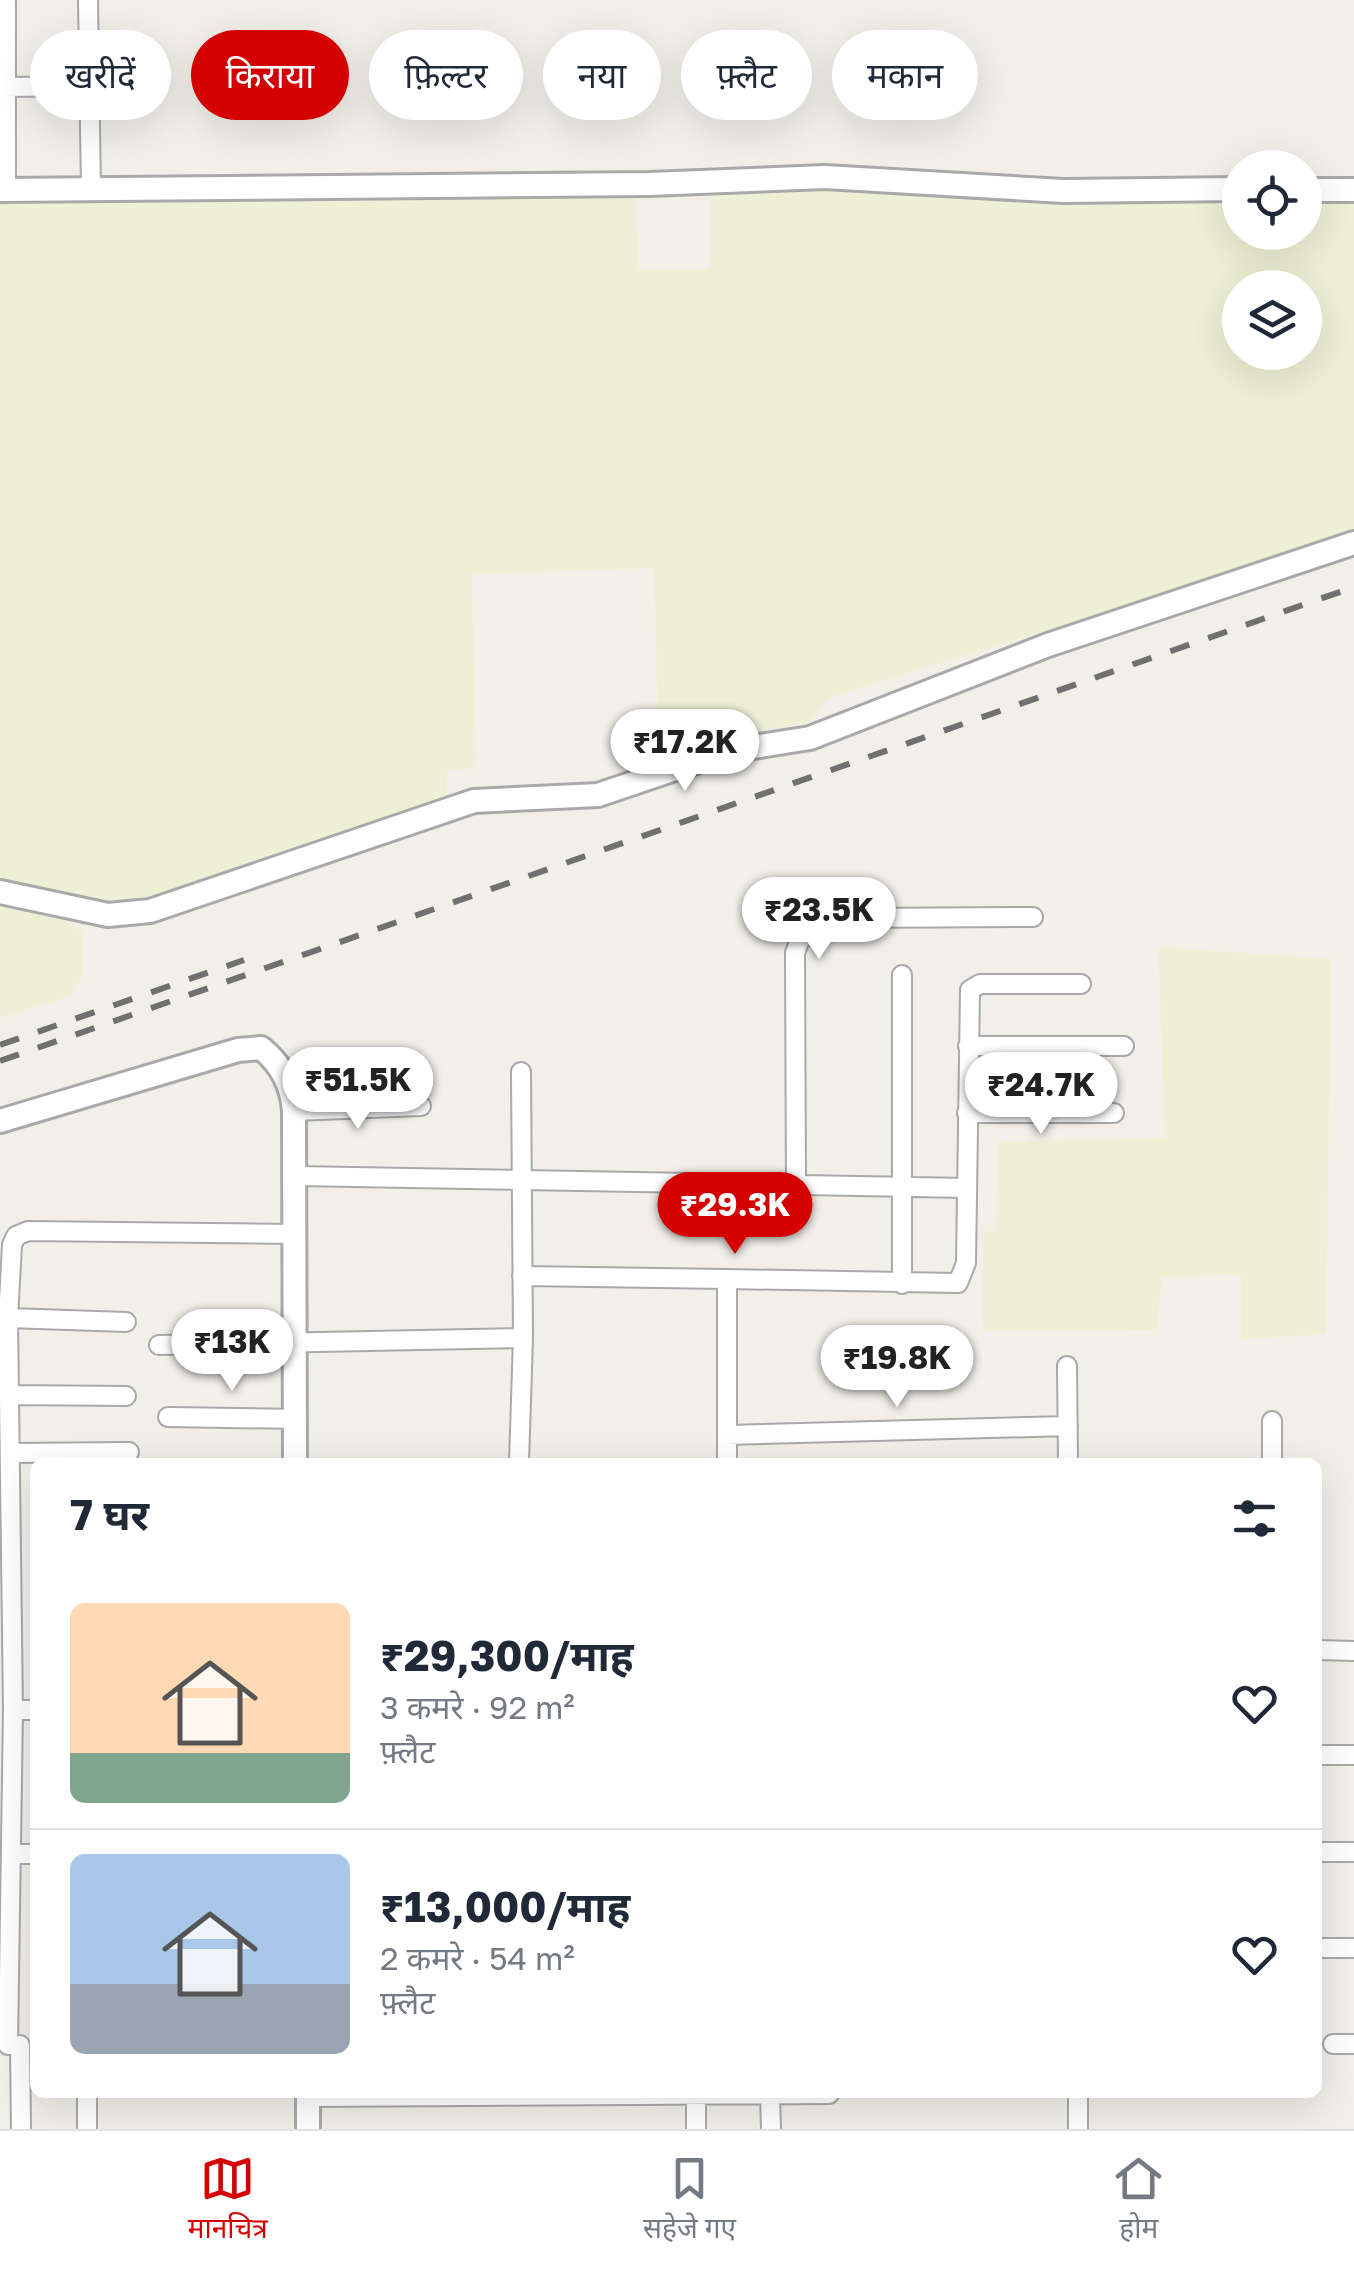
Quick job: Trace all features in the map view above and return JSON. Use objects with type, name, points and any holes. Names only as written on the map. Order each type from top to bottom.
[{"type":"street","points":[[88,0],[88,30]]},
{"type":"street","points":[[6,2],[3,190],[649,184],[825,177],[1063,190],[1222,189]]},
{"type":"street","points":[[6,86],[30,86]]},
{"type":"street","points":[[90,120],[91,190]]},
{"type":"street","points":[[1322,190],[1354,190]]},
{"type":"street","points":[[0,892],[108,915],[150,911],[474,802],[578,797],[620,790],[728,751],[826,733],[1048,645],[1354,543]]},
{"type":"street","points":[[796,1185],[795,954],[800,939],[850,918],[1033,917]]},
{"type":"street","points":[[902,975],[902,1284]]},
{"type":"street","points":[[522,1276],[950,1285],[962,1279],[969,999],[975,986],[1081,984]]},
{"type":"street","points":[[968,1046],[1124,1046]]},
{"type":"street","points":[[0,1121],[250,1047],[270,1055],[288,1080],[294,1110],[295,1458]]},
{"type":"street","points":[[519,1458],[524,1338],[521,1072]]},
{"type":"street","points":[[294,1110],[421,1106]]},
{"type":"street","points":[[968,1113],[1114,1113]]},
{"type":"street","points":[[296,1176],[966,1188]]},
{"type":"street","points":[[21,2129],[5,1954],[12,1854],[6,1781],[13,1710],[6,1651],[12,1245],[22,1232],[296,1234]]},
{"type":"street","points":[[727,1280],[727,1458]]},
{"type":"street","points":[[8,1318],[126,1322]]},
{"type":"street","points":[[159,1345],[524,1338]]},
{"type":"street","points":[[1068,1366],[1068,1458]]},
{"type":"street","points":[[10,1395],[126,1396]]},
{"type":"street","points":[[168,1417],[296,1418]]},
{"type":"street","points":[[1272,1421],[1272,1458]]},
{"type":"street","points":[[727,1435],[1068,1426]]},
{"type":"street","points":[[10,1453],[129,1452]]},
{"type":"street","points":[[1322,1650],[1354,1651]]},
{"type":"street","points":[[13,1710],[30,1710]]},
{"type":"street","points":[[1322,1755],[1354,1754]]},
{"type":"street","points":[[1322,1852],[1354,1852]]},
{"type":"street","points":[[12,1854],[30,1854]]},
{"type":"street","points":[[1322,1948],[1354,1948]]},
{"type":"street","points":[[1333,2044],[1354,2044]]},
{"type":"street","points":[[87,2098],[87,2129]]},
{"type":"street","points":[[308,2098],[308,2129]]},
{"type":"street","points":[[696,2098],[696,2129]]},
{"type":"street","points":[[762,2098],[771,2129]]},
{"type":"street","points":[[1078,2098],[1078,2129]]},
{"type":"green space","points":[[821,183],[1222,196],[1222,250],[1322,250],[1322,197],[1354,196],[1354,534],[829,698],[810,721],[738,736],[659,765],[654,568],[472,574],[476,767],[447,772],[447,801],[160,900],[125,907],[0,888],[0,196],[636,194],[638,269],[710,269],[711,189]]},
{"type":"green space","points":[[0,903],[63,919],[83,933],[83,974],[71,996],[0,1018]]},
{"type":"green space","points":[[1158,947],[1331,959],[1326,1334],[1241,1339],[1241,1274],[1162,1277],[1157,1330],[983,1331],[982,1231],[996,1231],[998,1142],[1165,1138]]},
{"type":"railway","points":[[0,1061],[1354,587]]},
{"type":"railway","points":[[0,1045],[244,960]]}]
